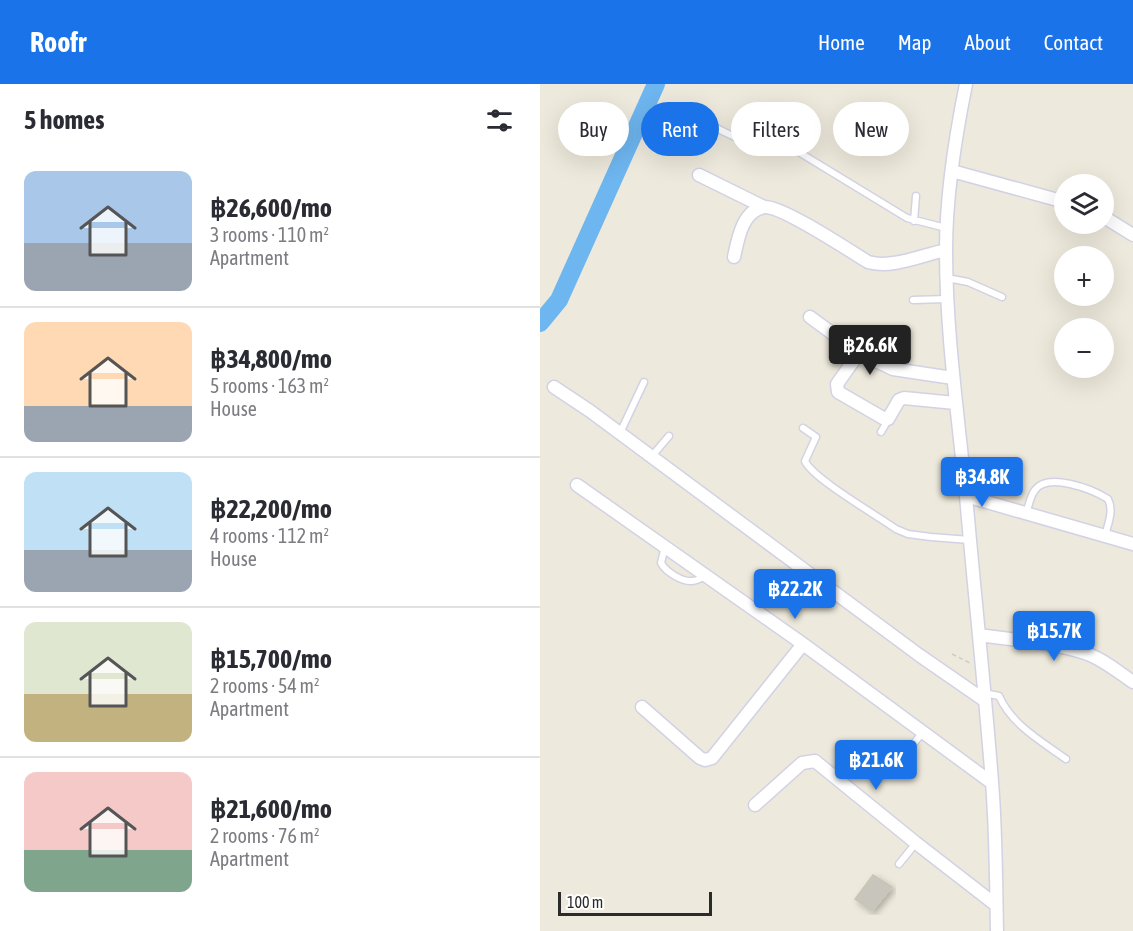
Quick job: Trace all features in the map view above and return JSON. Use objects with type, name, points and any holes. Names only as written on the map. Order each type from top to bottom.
[{"type":"street","points":[[966,84],[952,171],[946,250],[947,278],[955,403],[966,495],[992,783],[998,931]]},
{"type":"street","points":[[952,171],[1054,199]]},
{"type":"street","points":[[699,176],[764,207],[789,215],[868,262],[878,265],[946,250]]},
{"type":"street","points":[[734,257],[738,237],[745,221],[764,207]]},
{"type":"street","points":[[1114,223],[1133,235]]},
{"type":"street","points":[[810,317],[859,353],[893,369],[953,378]]},
{"type":"street","points":[[859,353],[836,388],[838,392],[888,419],[899,400],[904,398],[955,403]]},
{"type":"street","points":[[554,387],[652,456],[919,655],[984,696]]},
{"type":"street","points":[[578,485],[923,731],[992,783]]},
{"type":"street","points":[[966,495],[1133,544]]},
{"type":"street","points":[[979,635],[1063,648],[1085,654],[1101,660],[1133,682]]},
{"type":"street","points":[[642,707],[700,758],[705,760],[712,758],[802,644]]},
{"type":"street","points":[[755,805],[802,763],[815,761],[996,905]]},
{"type":"lane","points":[[719,129],[764,151],[786,148],[797,152],[893,210],[914,220],[947,229]]},
{"type":"lane","points":[[914,220],[916,196]]},
{"type":"lane","points":[[947,278],[968,282],[1002,297]]},
{"type":"lane","points":[[913,300],[948,299]]},
{"type":"lane","points":[[620,433],[644,382]]},
{"type":"lane","points":[[881,432],[888,419]]},
{"type":"lane","points":[[803,428],[816,437],[805,461],[808,467],[896,529],[908,534],[970,540]]},
{"type":"lane","points":[[652,456],[669,436]]},
{"type":"lane","points":[[1026,513],[1034,491],[1042,484],[1067,483],[1108,499],[1111,514],[1105,536]]},
{"type":"lane","points":[[665,546],[661,557],[665,570],[685,580],[693,581],[706,575]]},
{"type":"lane","points":[[984,696],[999,696],[1008,712],[1030,734],[1066,759]]},
{"type":"lane","points":[[895,757],[902,749],[910,748],[923,731]]},
{"type":"lane","points":[[899,864],[916,843]]},
{"type":"path","points":[[952,654],[981,669]]},
{"type":"building","points":[[873,875],[892,887],[872,911],[855,899]]},
{"type":"waterway","points":[[540,323],[559,300],[656,84]]}]
